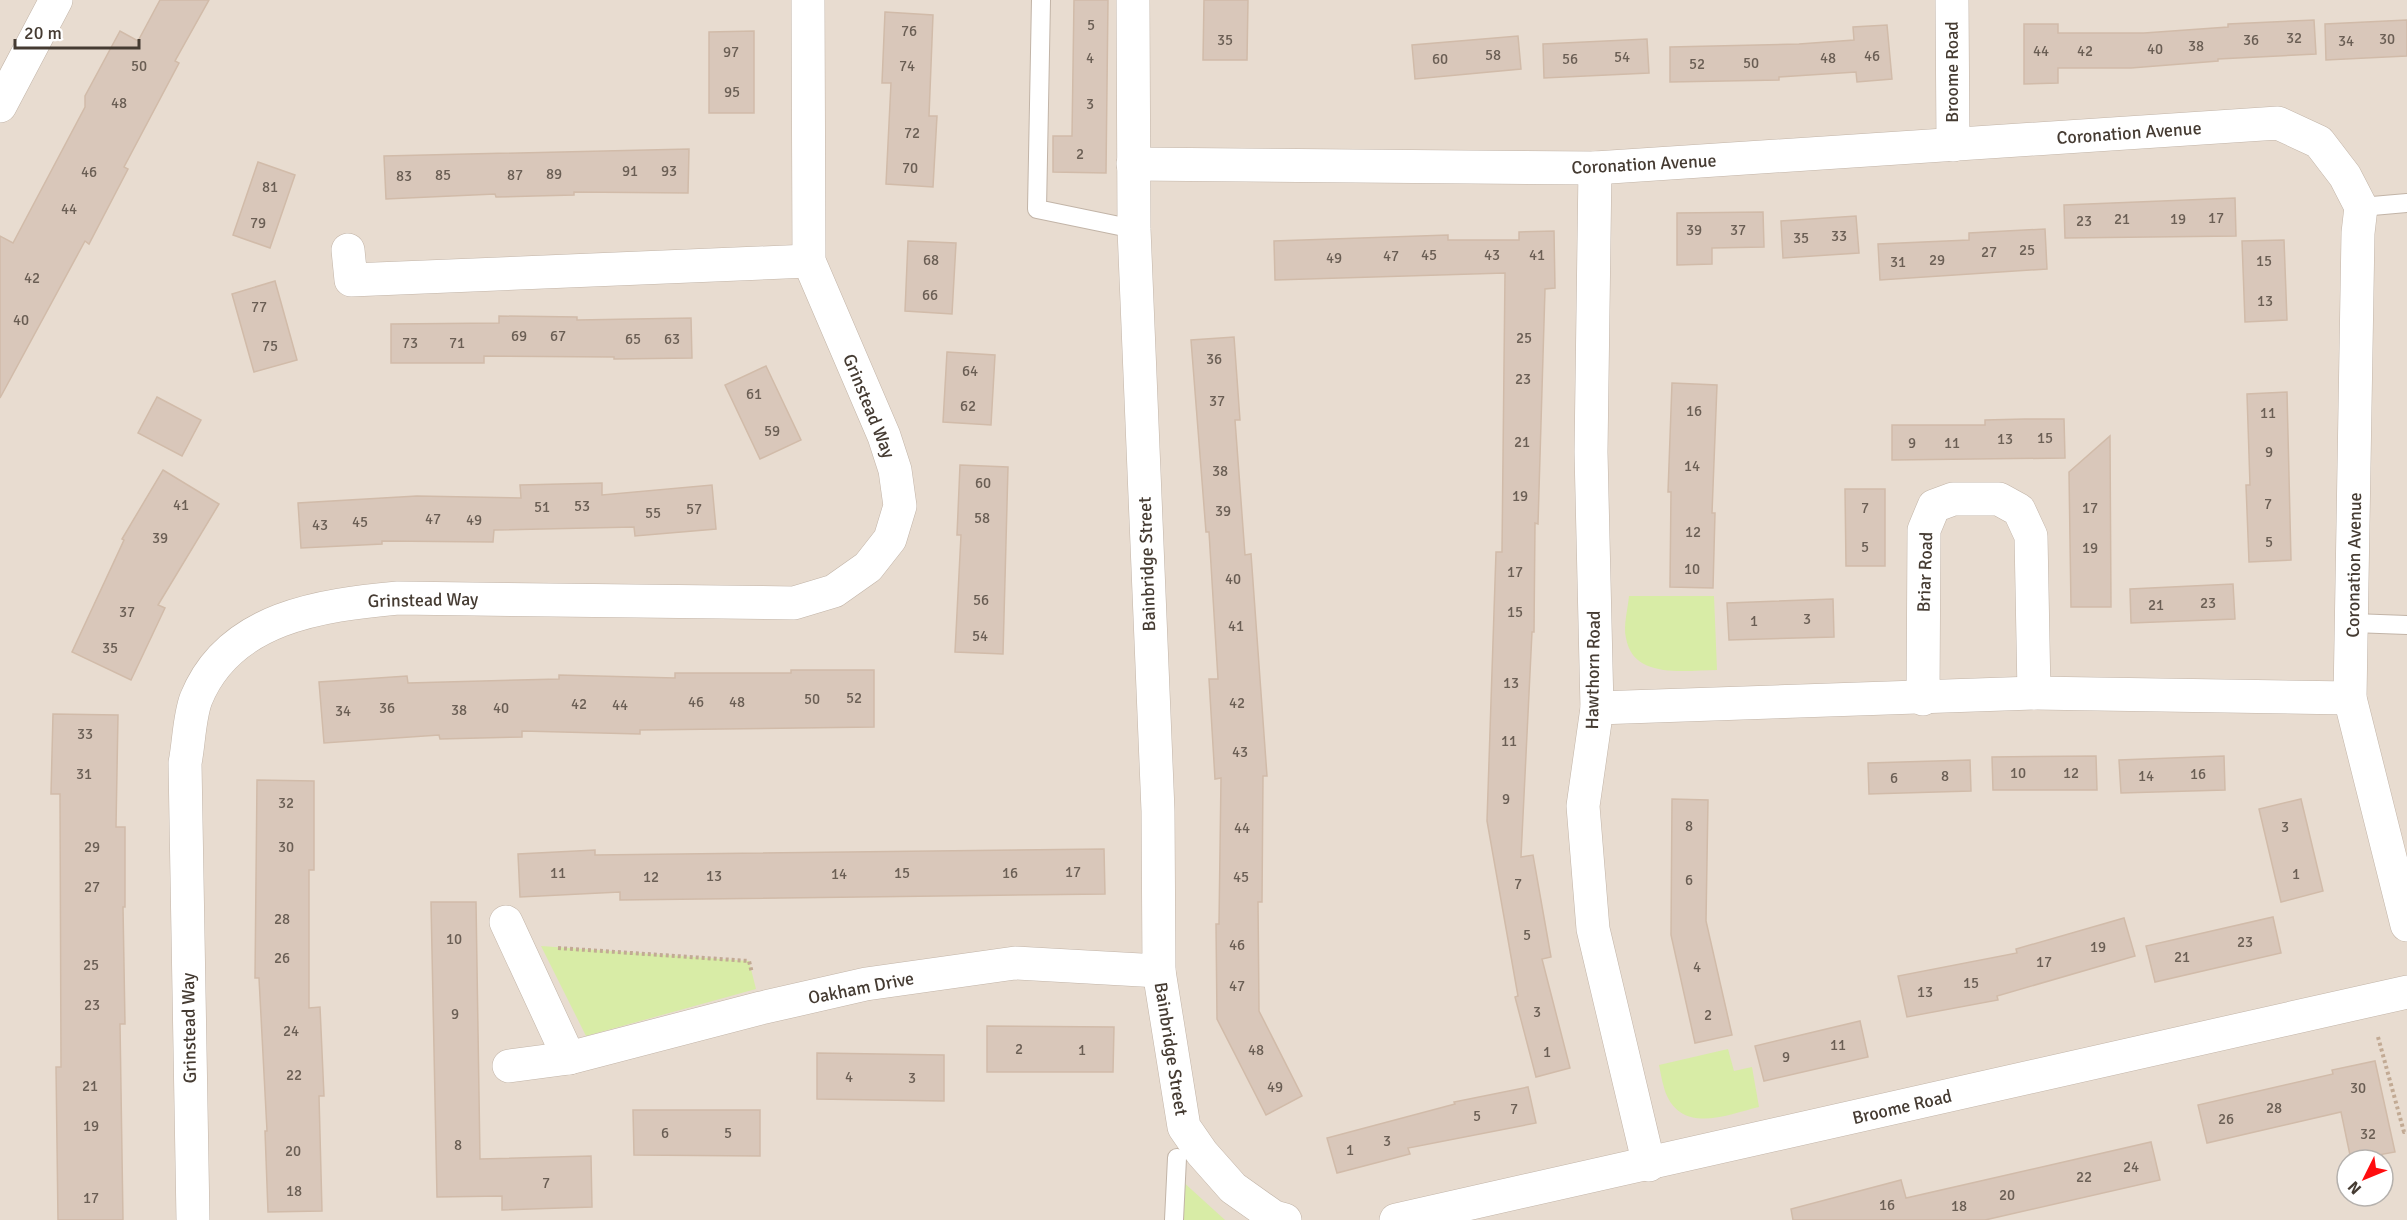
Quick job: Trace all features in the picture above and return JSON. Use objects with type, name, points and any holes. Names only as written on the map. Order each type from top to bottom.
[{"type":"street","points":[[0,106],[56,0]]},
{"type":"street","name":"Grinstead Way","points":[[193,1220],[185,763],[196,700],[216,663],[248,635],[267,626],[296,613],[348,602],[398,598],[794,603],[834,591],[868,567],[890,539],[900,506],[895,470],[884,436],[809,261],[808,0]]},
{"type":"street","name":"Bainbridge Street","points":[[1133,0],[1134,229],[1158,811],[1159,971],[1184,1127],[1202,1153],[1233,1188],[1274,1217],[1285,1220]]},
{"type":"street","name":"Broome Road","points":[[1952,0],[1953,145]]},
{"type":"street","name":"Coronation Avenue","points":[[1133,164],[1595,168],[2278,123],[2319,142],[2345,176],[2361,207],[2358,233],[2350,698],[2407,925]]},
{"type":"street","name":"Hawthorn Road","points":[[1595,168],[1591,452],[1597,708],[1583,806],[1593,929],[1649,1165]]},
{"type":"street","points":[[348,250],[351,280],[809,261]]},
{"type":"street","name":"Briar Road","points":[[1923,699],[1924,530],[1934,506],[1953,499],[1999,499],[2019,510],[2031,536],[2034,693]]},
{"type":"street","points":[[1597,708],[1923,699],[2034,693],[2350,698]]},
{"type":"street","points":[[511,933],[569,1058]]},
{"type":"street","name":"Oakham Drive","points":[[509,1066],[569,1058],[761,1008],[867,984],[1015,963],[1159,971]]},
{"type":"street","name":"Broome Road","points":[[1396,1220],[1438,1216],[1649,1165],[2407,992]]},
{"type":"lane","points":[[1041,0],[1036,209],[1134,229]]},
{"type":"lane","points":[[2361,207],[2407,203]]},
{"type":"lane","points":[[2353,623],[2407,625]]},
{"type":"lane","points":[[1174,1220],[1177,1158]]},
{"type":"path","points":[[511,933],[749,961],[761,1008]]},
{"type":"path","points":[[2368,1001],[2404,1132],[2407,1131]]},
{"type":"shaded area","points":[[0,0],[2407,0],[2407,1220],[0,1220]]},
{"type":"green space","points":[[1629,596],[1714,596],[1717,670],[1663,670],[1639,661],[1631,651],[1625,633]]},
{"type":"green space","points":[[541,946],[749,961],[756,989],[586,1036]]},
{"type":"green space","points":[[1728,1049],[1734,1071],[1752,1067],[1759,1107],[1708,1118],[1685,1115],[1675,1108],[1667,1096],[1659,1065]]},
{"type":"green space","points":[[1181,1180],[1225,1220],[1174,1220]]},
{"type":"building","points":[[160,0],[209,0],[175,61],[179,63],[124,167],[128,169],[89,244],[85,241],[0,398],[0,236],[13,243],[85,107],[85,96],[120,31],[138,41]]},
{"type":"building","points":[[1074,0],[1108,0],[1106,173],[1053,172],[1053,136],[1072,136]]},
{"type":"building","points":[[1204,0],[1248,0],[1247,60],[1203,60]]},
{"type":"building","points":[[885,12],[933,15],[929,116],[937,116],[933,187],[886,184],[891,83],[882,83]]},
{"type":"building","points":[[2314,20],[2316,54],[2218,59],[2218,61],[2131,68],[2058,68],[2058,83],[2024,84],[2024,24],[2058,24],[2058,33],[2144,33],[2228,27],[2228,24]]},
{"type":"building","points":[[2407,20],[2407,56],[2326,60],[2325,24]]},
{"type":"building","points":[[1887,25],[1892,79],[1857,82],[1856,72],[1779,77],[1779,80],[1670,82],[1670,47],[1799,44],[1854,40],[1853,27]]},
{"type":"building","points":[[754,31],[754,113],[709,113],[709,32]]},
{"type":"building","points":[[1518,36],[1521,69],[1415,79],[1412,45]]},
{"type":"building","points":[[1647,39],[1649,73],[1544,78],[1543,44]]},
{"type":"building","points":[[689,149],[688,193],[574,192],[574,195],[496,197],[495,194],[386,199],[384,156]]},
{"type":"building","points":[[258,162],[295,175],[270,248],[233,235]]},
{"type":"building","points":[[2235,198],[2236,236],[2065,238],[2064,205]]},
{"type":"building","points":[[1763,212],[1764,247],[1712,248],[1712,264],[1677,265],[1677,213]]},
{"type":"building","points":[[1856,216],[1859,253],[1783,258],[1781,221]]},
{"type":"building","points":[[2045,229],[2047,269],[1880,280],[1878,244],[1969,240],[1969,233]]},
{"type":"building","points":[[1554,231],[1555,288],[1545,289],[1538,524],[1535,523],[1534,632],[1532,632],[1521,857],[1533,855],[1551,957],[1542,959],[1570,1068],[1536,1077],[1515,997],[1518,996],[1487,821],[1496,552],[1502,552],[1505,273],[1275,280],[1274,241],[1448,235],[1448,240],[1519,240],[1519,232]]},
{"type":"building","points":[[2284,240],[2287,320],[2245,322],[2242,241]]},
{"type":"building","points":[[908,241],[956,243],[952,314],[905,311]]},
{"type":"building","points":[[275,281],[297,360],[254,372],[232,294]]},
{"type":"building","points":[[499,316],[577,317],[577,320],[691,318],[692,358],[484,356],[484,363],[391,363],[391,324],[499,323]]},
{"type":"building","points":[[1234,337],[1240,420],[1235,420],[1245,555],[1251,554],[1267,776],[1263,776],[1262,902],[1258,902],[1259,1011],[1302,1096],[1266,1115],[1217,1019],[1216,924],[1219,924],[1221,778],[1215,779],[1209,679],[1218,679],[1209,532],[1206,532],[1191,340]]},
{"type":"building","points":[[947,352],[995,355],[991,425],[943,422]]},
{"type":"building","points":[[766,366],[801,440],[760,459],[725,385]]},
{"type":"building","points":[[1672,383],[1717,385],[1712,513],[1715,513],[1713,588],[1670,587],[1671,492],[1668,492]]},
{"type":"building","points":[[2287,392],[2291,560],[2249,562],[2246,485],[2250,485],[2247,394]]},
{"type":"building","points":[[157,397],[201,420],[182,456],[138,433]]},
{"type":"building","points":[[2064,419],[2065,458],[1892,460],[1892,425],[1985,425],[1985,420]]},
{"type":"building","points":[[2110,436],[2111,607],[2071,607],[2069,472]]},
{"type":"building","points":[[960,465],[1008,467],[1003,654],[955,652],[961,535],[957,535]]},
{"type":"building","points":[[163,470],[219,504],[158,605],[165,608],[131,680],[72,652],[124,540],[122,539]]},
{"type":"building","points":[[602,483],[602,495],[712,485],[716,529],[635,536],[634,527],[494,530],[493,542],[382,541],[382,544],[301,548],[298,503],[417,496],[521,498],[520,485]]},
{"type":"building","points":[[1845,489],[1885,489],[1885,566],[1846,566]]},
{"type":"building","points":[[2233,584],[2235,619],[2131,623],[2130,589]]},
{"type":"building","points":[[1833,599],[1834,637],[1729,640],[1727,603]]},
{"type":"building","points":[[791,670],[874,670],[874,727],[640,730],[640,734],[522,731],[522,737],[440,739],[439,735],[324,743],[319,682],[407,676],[408,683],[559,679],[559,675],[675,678],[675,673],[791,673]]},
{"type":"building","points":[[53,714],[118,715],[116,827],[125,827],[125,907],[123,907],[125,1024],[120,1024],[123,1220],[58,1220],[56,1067],[61,1067],[60,794],[51,794]]},
{"type":"building","points":[[2096,756],[2097,790],[1993,790],[1992,757]]},
{"type":"building","points":[[2224,756],[2225,790],[2121,793],[2119,760]]},
{"type":"building","points":[[1970,760],[1971,791],[1869,794],[1868,763]]},
{"type":"building","points":[[257,780],[314,781],[314,870],[309,870],[309,1008],[320,1007],[324,1096],[319,1096],[322,1211],[268,1212],[265,1131],[267,1131],[259,978],[255,978]]},
{"type":"building","points":[[1672,799],[1708,800],[1706,921],[1732,1035],[1695,1043],[1671,935]]},
{"type":"building","points":[[2301,799],[2323,891],[2281,902],[2259,809]]},
{"type":"building","points":[[1104,849],[1105,894],[620,900],[620,892],[520,897],[518,854],[595,850],[595,855]]},
{"type":"building","points":[[431,902],[476,902],[480,1159],[591,1156],[592,1207],[502,1210],[502,1196],[437,1197]]},
{"type":"building","points":[[2273,917],[2281,953],[2155,982],[2146,946]]},
{"type":"building","points":[[2124,918],[2135,956],[1997,996],[1998,1000],[1907,1017],[1898,976],[2017,953],[2016,949]]},
{"type":"building","points":[[1860,1021],[1868,1057],[1764,1081],[1755,1046]]},
{"type":"building","points":[[987,1026],[1114,1027],[1113,1072],[987,1072]]},
{"type":"building","points":[[817,1053],[944,1055],[944,1101],[817,1099]]},
{"type":"building","points":[[2375,1061],[2394,1148],[2348,1148],[2341,1112],[2207,1143],[2198,1105],[2333,1074],[2332,1070]]},
{"type":"building","points":[[1528,1087],[1536,1123],[1408,1148],[1410,1154],[1337,1173],[1327,1138],[1455,1104],[1454,1102]]},
{"type":"building","points":[[633,1110],[760,1110],[760,1156],[634,1155]]},
{"type":"building","points":[[2151,1142],[2160,1180],[1985,1220],[1793,1220],[1791,1209],[1901,1180],[1906,1198]]}]
